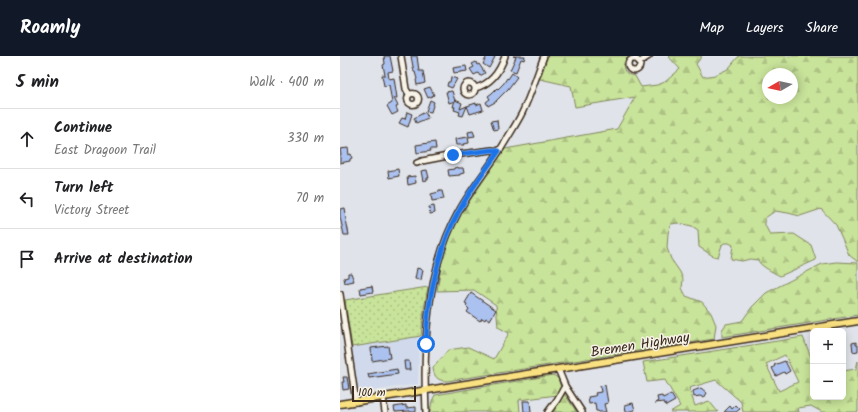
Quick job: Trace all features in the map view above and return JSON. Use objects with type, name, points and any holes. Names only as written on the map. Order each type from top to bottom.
[{"type":"main road","name":"Bremen Highway","points":[[340,404],[858,321]]},
{"type":"street","points":[[401,56],[406,89],[409,94]]},
{"type":"street","points":[[475,88],[486,84],[495,76],[502,66],[506,56]]},
{"type":"street","points":[[426,412],[426,338],[431,299],[440,256],[448,233],[458,213],[522,114],[544,56]]},
{"type":"street","points":[[640,62],[649,56]]},
{"type":"street","points":[[417,163],[453,155],[492,150],[499,151]]},
{"type":"street","points":[[340,294],[356,402]]},
{"type":"street","points":[[558,369],[565,386],[582,412]]},
{"type":"street","points":[[548,412],[565,386]]},
{"type":"street","points":[[383,397],[385,412]]},
{"type":"shaded area","points":[[419,336],[418,384],[358,393],[352,347]]},
{"type":"green space","points":[[547,56],[629,56],[624,62],[624,69],[627,74],[635,76],[641,87],[657,85],[665,82],[680,69],[668,56],[702,56],[696,64],[703,77],[715,75],[728,69],[739,56],[858,56],[858,262],[849,255],[836,225],[821,209],[800,216],[775,211],[765,218],[765,225],[770,235],[794,234],[811,245],[816,260],[780,276],[760,264],[758,260],[750,259],[742,261],[731,259],[733,245],[729,243],[724,243],[722,245],[718,257],[713,256],[699,247],[698,230],[692,226],[678,223],[671,224],[668,233],[667,248],[671,259],[683,279],[682,288],[686,296],[702,302],[711,313],[716,325],[714,339],[447,381],[439,379],[435,376],[433,368],[448,350],[468,347],[494,359],[509,333],[498,327],[496,305],[474,290],[437,291],[442,259],[458,218],[505,149],[617,129],[635,97],[575,107],[571,86],[540,79]]},
{"type":"green space","points":[[836,262],[858,263],[858,315],[722,337],[722,330],[726,324],[742,321],[752,307],[766,293],[822,264]]},
{"type":"green space","points":[[428,287],[421,336],[352,347],[345,300]]},
{"type":"green space","points":[[803,337],[810,354],[810,400],[846,400],[846,371],[856,369],[858,361],[858,412],[822,412],[811,406],[798,408],[799,412],[743,412],[741,402],[716,380],[689,388],[695,406],[709,401],[718,412],[670,412],[680,406],[665,380],[647,382],[643,362]],"holes":[[[785,355],[798,382],[779,391],[766,364]]]},
{"type":"green space","points":[[553,375],[558,378],[561,388],[557,395],[519,400],[520,412],[430,412],[435,395]]},
{"type":"green space","points":[[563,394],[565,395],[577,412],[551,412]]},
{"type":"building","points":[[384,56],[390,56],[393,71],[388,72],[389,79],[394,78],[397,98],[394,98],[398,106],[396,107],[398,112],[392,115],[387,106],[392,103],[389,85],[384,86],[382,75],[385,75],[383,65],[385,64]]},
{"type":"building","points":[[411,56],[417,56],[419,71],[423,71],[425,83],[417,85],[417,79]]},
{"type":"building","points":[[487,56],[495,57],[489,68],[483,64]]},
{"type":"building","points":[[513,56],[525,56],[524,60],[521,59],[516,72],[510,70],[516,57]]},
{"type":"building","points":[[476,62],[485,73],[480,76],[478,73],[474,75],[470,69],[474,67],[472,64]]},
{"type":"building","points":[[466,66],[467,71],[454,73],[453,68]]},
{"type":"building","points":[[512,73],[517,77],[497,101],[488,106],[486,102],[490,99],[488,96],[497,88],[498,89]]},
{"type":"building","points":[[451,77],[457,79],[452,88],[447,86]]},
{"type":"building","points":[[430,87],[434,95],[428,98],[424,89]]},
{"type":"building","points":[[452,91],[455,101],[449,103],[446,92]]},
{"type":"building","points":[[430,100],[434,102],[431,112],[426,111]]},
{"type":"building","points":[[455,100],[462,103],[460,109],[467,106],[463,116],[459,115],[460,112],[454,110],[455,107],[453,107]]},
{"type":"building","points":[[476,103],[476,105],[481,103],[483,110],[470,114],[467,106]]},
{"type":"building","points":[[407,112],[412,114],[408,127],[399,123],[402,118],[405,119]]},
{"type":"building","points":[[425,112],[428,118],[416,123],[414,118]]},
{"type":"building","points":[[497,120],[498,129],[494,130],[491,121]]},
{"type":"building","points":[[473,131],[475,136],[469,137],[468,132]]},
{"type":"building","points":[[468,137],[469,143],[463,144],[464,145],[456,145],[455,139]]},
{"type":"building","points":[[435,142],[436,149],[430,149],[431,151],[417,153],[416,145]]},
{"type":"building","points":[[348,148],[349,155],[351,154],[352,158],[350,161],[340,163],[340,149]]},
{"type":"building","points":[[458,167],[463,168],[464,173],[449,176],[448,170]]},
{"type":"building","points":[[398,169],[399,176],[389,178],[388,171]]},
{"type":"building","points":[[427,170],[429,178],[423,181],[421,171]]},
{"type":"building","points":[[415,176],[416,183],[408,185],[407,177]]},
{"type":"building","points":[[442,191],[444,199],[432,201],[431,194]]},
{"type":"building","points":[[434,206],[435,213],[430,214],[429,207]]},
{"type":"building","points":[[345,208],[349,235],[344,235],[340,217],[340,209]]},
{"type":"building","points":[[417,268],[423,270],[421,280],[415,279]]},
{"type":"building","points":[[348,273],[351,273],[354,281],[345,283],[344,278],[348,277]]},
{"type":"building","points":[[372,286],[373,292],[361,294],[360,288]]},
{"type":"building","points":[[471,293],[496,310],[490,320],[486,318],[485,320],[482,318],[480,321],[467,312],[469,309],[465,303]]},
{"type":"building","points":[[856,342],[856,345],[858,345],[858,351],[853,352],[852,343]]},
{"type":"building","points":[[388,346],[390,358],[372,361],[371,348]]},
{"type":"building","points":[[404,361],[409,361],[410,370],[405,370]]},
{"type":"building","points":[[785,361],[790,371],[776,376],[772,368],[775,366],[774,365]]},
{"type":"building","points":[[397,369],[398,374],[369,378],[368,374]]},
{"type":"building","points":[[343,377],[347,377],[349,389],[343,390]]},
{"type":"building","points":[[605,385],[608,403],[604,404],[606,412],[599,412],[596,411],[595,403],[589,404],[588,397],[596,395],[595,393],[601,392],[600,386]]},
{"type":"building","points":[[701,388],[707,393],[704,398],[700,396],[694,397],[693,391]]},
{"type":"building","points":[[671,394],[675,401],[666,406],[664,402],[655,403],[658,401],[657,397],[662,396],[663,398]]},
{"type":"building","points":[[523,401],[530,401],[531,412],[524,412]]},
{"type":"building","points":[[633,403],[635,410],[626,412],[625,405]]},
{"type":"building","points":[[406,405],[406,408],[416,407],[416,412],[395,412],[394,407]]},
{"type":"building","points":[[736,405],[740,409],[736,412],[724,412],[730,406],[732,409]]},
{"type":"route","points":[[426,344],[431,299],[444,243],[462,205],[499,151],[492,150],[453,155]]}]
